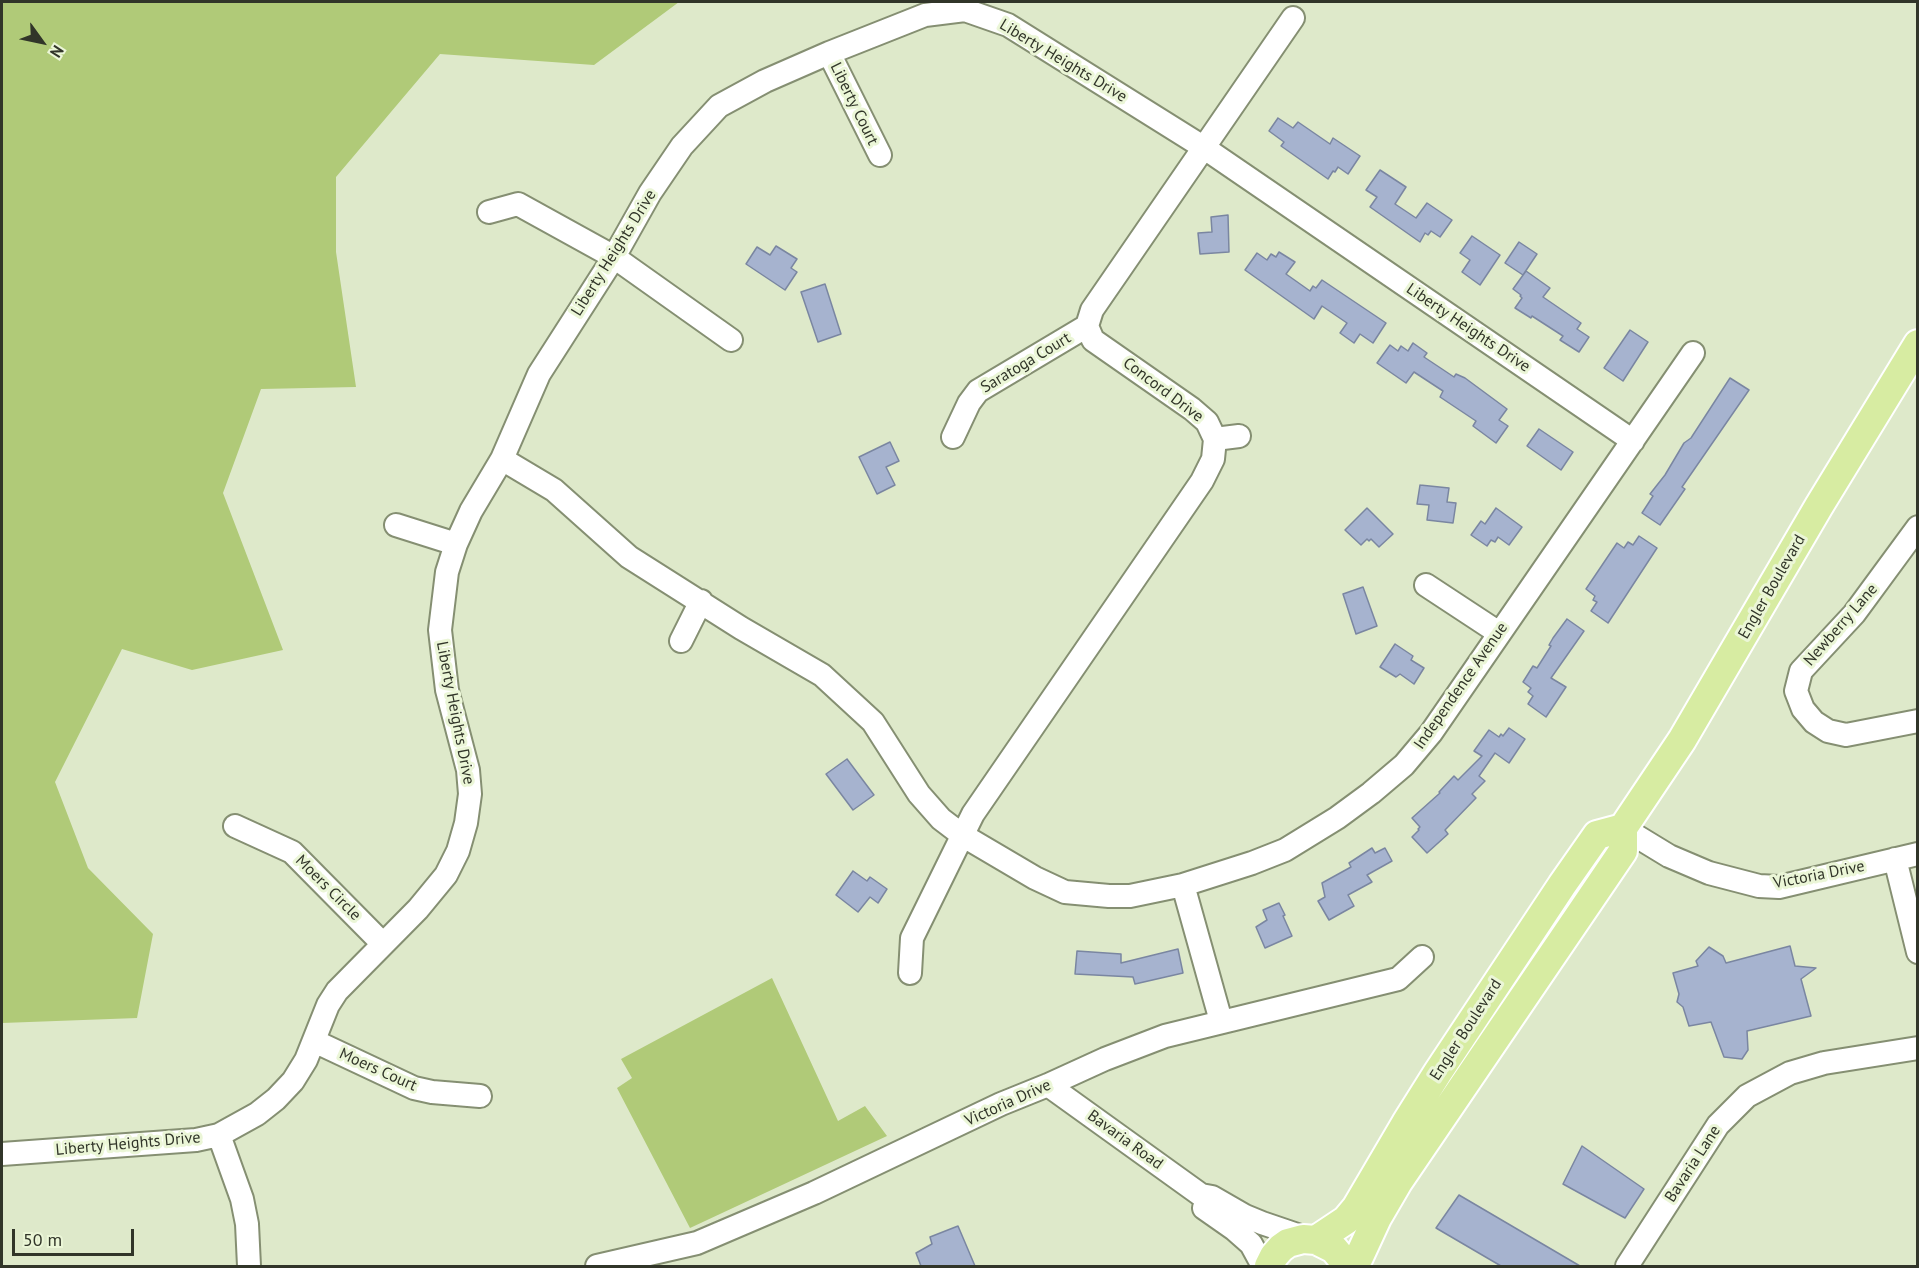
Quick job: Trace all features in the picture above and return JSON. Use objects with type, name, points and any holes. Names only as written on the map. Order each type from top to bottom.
[{"type":"main road","name":"Engler Boulevard","points":[[1350,1266],[1359,1257],[1377,1218],[1398,1182],[1623,851],[1623,828],[1682,740],[1917,344]]},
{"type":"main road","name":"Engler Boulevard","points":[[1269,1266],[1274,1256],[1288,1244],[1296,1240],[1313,1240],[1346,1220],[1356,1208],[1433,1081],[1597,835],[1623,828]]},
{"type":"main road","points":[[1313,1240],[1335,1249],[1350,1266]]},
{"type":"street","name":"Liberty Heights Drive","points":[[2,1154],[196,1140],[219,1135],[257,1114],[293,1081],[306,1060],[336,991],[426,901],[446,875],[458,850],[466,823],[470,794],[468,770],[447,690],[440,630],[447,572],[456,544],[471,511],[502,459],[539,374],[682,146],[719,106],[765,81],[829,53],[925,15],[965,10],[1008,25],[1203,147],[1633,441]]},
{"type":"street","points":[[1087,326],[1092,310],[1293,18]]},
{"type":"street","name":"Liberty Court","points":[[829,53],[880,155]]},
{"type":"street","points":[[489,212],[518,204],[614,256],[731,340]]},
{"type":"street","name":"Saratoga Court","points":[[953,437],[969,403],[978,391],[1087,326]]},
{"type":"street","name":"Concord Drive","points":[[910,973],[912,938],[973,814],[1202,481],[1213,459],[1215,439],[1207,422],[1093,340],[1087,326]]},
{"type":"street","name":"Independence Avenue","points":[[502,459],[554,490],[629,557],[741,628],[822,675],[873,722],[919,794],[941,819],[962,835],[1035,878],[1065,892],[1130,896],[1183,885],[1285,850],[1371,794],[1404,765],[1431,733],[1693,353]]},
{"type":"street","points":[[1215,439],[1239,436]]},
{"type":"street","points":[[396,525],[456,544]]},
{"type":"street","name":"Newberry Lane","points":[[1917,527],[1854,614],[1801,670],[1796,691],[1803,709],[1814,722],[1828,731],[1846,735],[1917,721]]},
{"type":"street","points":[[1426,585],[1499,633]]},
{"type":"street","points":[[681,641],[701,601]]},
{"type":"street","name":"Moers Circle","points":[[235,826],[292,852],[383,944]]},
{"type":"street","name":"Victoria Drive","points":[[1623,828],[1669,856],[1709,873],[1759,885],[1779,886],[1917,854]]},
{"type":"street","points":[[1895,859],[1917,952]]},
{"type":"street","points":[[1183,885],[1221,1021]]},
{"type":"street","name":"Victoria Drive","points":[[597,1266],[697,1243],[814,1193],[1001,1104],[1165,1036],[1398,979],[1422,957]]},
{"type":"street","name":"Moers Court","points":[[314,1041],[414,1088],[432,1092],[480,1096]]},
{"type":"street","name":"Bavaria Lane","points":[[1627,1266],[1718,1125],[1748,1096],[1790,1073],[1824,1063],[1917,1048]]},
{"type":"street","name":"Bavaria Road","points":[[1048,1085],[1201,1195],[1212,1197],[1262,1223],[1313,1240]]},
{"type":"street","points":[[219,1135],[242,1199],[247,1224],[249,1266]]},
{"type":"street","name":"Bavaria Road","points":[[1201,1195],[1203,1207],[1251,1244],[1263,1266]]},
{"type":"green space","points":[[2,2],[679,2],[594,65],[440,54],[336,177],[336,252],[356,387],[261,389],[223,493],[283,650],[192,670],[122,649],[55,782],[88,868],[153,934],[137,1018],[2,1023]]},
{"type":"green space","points":[[772,978],[838,1121],[865,1106],[887,1136],[690,1228],[617,1088],[632,1078],[621,1059]]},
{"type":"building","points":[[1278,118],[1293,128],[1298,122],[1330,144],[1333,138],[1360,156],[1348,174],[1338,167],[1328,179],[1281,146],[1284,142],[1269,131]]},
{"type":"building","points":[[1380,170],[1406,187],[1395,204],[1416,218],[1427,203],[1452,220],[1440,237],[1431,231],[1428,235],[1425,233],[1420,242],[1370,207],[1377,197],[1366,190]]},
{"type":"building","points":[[1228,215],[1229,252],[1200,254],[1198,233],[1212,232],[1211,217]]},
{"type":"building","points":[[1472,236],[1500,255],[1480,285],[1462,272],[1470,260],[1460,253]]},
{"type":"building","points":[[1519,242],[1537,254],[1523,275],[1505,263]]},
{"type":"building","points":[[776,246],[797,259],[791,268],[797,272],[785,290],[746,264],[757,247],[770,255]]},
{"type":"building","points":[[1279,252],[1295,262],[1286,274],[1310,291],[1313,286],[1316,288],[1322,280],[1386,323],[1373,343],[1360,334],[1354,343],[1340,333],[1347,323],[1322,306],[1314,319],[1245,270],[1257,253],[1267,260],[1271,254],[1276,257]]},
{"type":"building","points":[[1526,271],[1550,288],[1543,297],[1581,323],[1577,329],[1589,337],[1579,352],[1560,340],[1563,336],[1515,308],[1522,298],[1513,289]]},
{"type":"building","points":[[825,284],[841,334],[818,342],[801,292]]},
{"type":"building","points":[[1630,330],[1648,342],[1623,381],[1604,368]]},
{"type":"building","points":[[1413,343],[1427,353],[1424,357],[1454,377],[1456,374],[1465,378],[1507,409],[1499,420],[1508,426],[1496,443],[1473,426],[1476,421],[1440,397],[1443,391],[1414,372],[1406,383],[1377,363],[1390,345],[1398,351],[1401,346],[1408,351]]},
{"type":"building","points":[[1730,378],[1749,390],[1682,487],[1685,489],[1660,525],[1642,513],[1653,496],[1650,494],[1665,475],[1684,443],[1691,438]]},
{"type":"building","points":[[1539,429],[1573,452],[1561,470],[1527,446]]},
{"type":"building","points":[[890,442],[899,461],[886,467],[895,485],[877,494],[859,457]]},
{"type":"building","points":[[1420,485],[1449,488],[1447,502],[1456,503],[1453,523],[1427,520],[1429,505],[1417,504]]},
{"type":"building","points":[[1367,508],[1393,534],[1379,547],[1371,539],[1369,541],[1367,539],[1361,545],[1345,530]]},
{"type":"building","points":[[1496,508],[1522,527],[1509,545],[1498,537],[1495,542],[1491,540],[1487,546],[1471,535],[1481,521],[1485,524]]},
{"type":"building","points":[[1639,536],[1657,548],[1608,623],[1591,611],[1597,602],[1593,600],[1595,596],[1586,589],[1617,543],[1624,548],[1628,542],[1633,545]]},
{"type":"building","points":[[1363,587],[1377,626],[1356,634],[1343,594]]},
{"type":"building","points":[[1567,619],[1584,631],[1551,678],[1566,687],[1546,717],[1528,704],[1533,696],[1528,692],[1531,688],[1523,682],[1533,666],[1537,668],[1551,646],[1549,645],[1553,638]]},
{"type":"building","points":[[1395,644],[1413,656],[1411,660],[1424,668],[1414,684],[1400,674],[1396,677],[1380,667]]},
{"type":"building","points":[[1509,728],[1525,739],[1509,763],[1495,753],[1479,776],[1485,781],[1472,794],[1476,798],[1445,830],[1448,834],[1427,853],[1412,837],[1420,827],[1412,818],[1440,793],[1454,776],[1458,780],[1482,756],[1474,751],[1489,730],[1499,737],[1501,734],[1503,736]]},
{"type":"building","points":[[847,759],[874,795],[853,810],[826,774]]},
{"type":"building","points":[[1372,848],[1375,853],[1385,848],[1392,861],[1367,875],[1372,882],[1348,895],[1354,906],[1329,920],[1318,901],[1325,897],[1322,883],[1351,867],[1349,863]]},
{"type":"building","points":[[853,871],[867,881],[870,877],[887,889],[878,903],[870,897],[858,912],[836,895]]},
{"type":"building","points":[[1279,903],[1292,936],[1265,948],[1256,927],[1267,920],[1263,910]]},
{"type":"building","points":[[1790,946],[1795,966],[1816,968],[1801,979],[1811,1016],[1747,1031],[1748,1050],[1742,1059],[1724,1057],[1711,1022],[1689,1026],[1683,1007],[1677,1002],[1679,994],[1673,973],[1698,966],[1696,961],[1709,947],[1723,956],[1726,963]]},
{"type":"building","points":[[1178,949],[1183,973],[1135,984],[1133,977],[1075,974],[1077,951],[1121,954],[1121,963]]},
{"type":"building","points":[[1582,1146],[1644,1189],[1625,1218],[1563,1184]]},
{"type":"building","points":[[1459,1195],[1580,1266],[1501,1266],[1436,1228]]},
{"type":"building","points":[[958,1226],[975,1266],[921,1266],[916,1253],[932,1244],[930,1237]]}]
